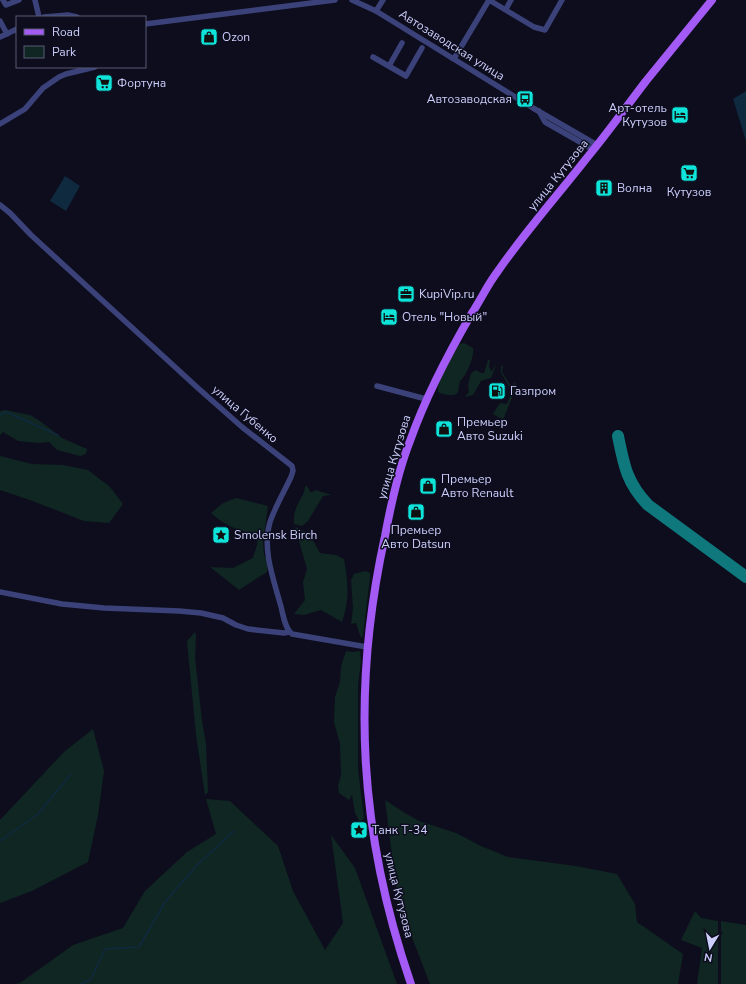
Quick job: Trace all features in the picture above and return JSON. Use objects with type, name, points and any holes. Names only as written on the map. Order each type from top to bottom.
[{"type":"main road","name":"улица Кутузова","points":[[411,984],[388,910],[379,867],[371,820],[366,774],[364,725],[367,647],[378,570],[391,507],[408,444],[426,400],[459,336],[497,272],[549,204],[596,148],[647,80],[712,0]]},
{"type":"street","points":[[3,0],[6,5],[17,0]]},
{"type":"street","points":[[36,0],[39,16]]},
{"type":"street","points":[[146,24],[335,0]]},
{"type":"street","name":"Автозаводская улица","points":[[352,0],[376,11],[596,148]]},
{"type":"street","points":[[376,11],[383,0]]},
{"type":"street","points":[[452,58],[489,0],[534,27],[545,30],[562,0]]},
{"type":"street","points":[[506,9],[511,0]]},
{"type":"street","points":[[56,16],[72,16]]},
{"type":"street","points":[[0,21],[7,34]]},
{"type":"street","points":[[0,38],[16,30]]},
{"type":"street","points":[[389,66],[402,43]]},
{"type":"street","points":[[373,57],[406,76],[422,48]]},
{"type":"street","points":[[0,124],[24,110],[43,88],[59,77],[91,68]]},
{"type":"street","name":"улица Губенко","points":[[0,205],[199,389],[242,427],[292,466],[293,471],[291,477],[270,523],[268,540],[273,576],[286,623],[290,632]]},
{"type":"street","points":[[377,386],[426,400]]},
{"type":"street","points":[[0,592],[62,604],[104,608],[201,613],[223,618],[248,629],[284,633],[290,632],[292,634],[367,647]]},
{"type":"green space","points":[[464,343],[473,348],[473,351],[467,371],[460,381],[458,392],[451,395],[438,392],[439,381],[457,347]]},
{"type":"green space","points":[[488,360],[490,360],[489,366],[491,371],[497,362],[491,378],[481,381],[473,395],[465,397],[469,392],[468,385],[471,373],[476,370],[484,373]]},
{"type":"green space","points":[[501,366],[503,366],[502,372],[510,385],[515,383],[517,385],[503,420],[493,414],[500,403],[507,404],[512,391],[501,373]]},
{"type":"green space","points":[[5,410],[30,415],[62,438],[87,449],[86,454],[80,456],[57,450],[49,442],[39,443],[18,441],[3,432],[0,435],[0,411]]},
{"type":"green space","points":[[0,456],[32,464],[63,465],[88,470],[110,487],[123,504],[109,523],[84,521],[0,490]]},
{"type":"green space","points":[[306,485],[310,492],[315,490],[339,497],[331,495],[323,496],[308,521],[302,526],[294,524],[294,516]]},
{"type":"green space","points":[[236,498],[268,506],[263,542],[264,555],[268,562],[267,572],[239,590],[210,567],[233,568],[253,558],[258,535],[233,527],[221,521],[211,513],[223,503]]},
{"type":"green space","points":[[295,527],[309,533],[320,553],[336,555],[344,559],[348,591],[345,614],[342,622],[321,610],[304,615],[294,614],[305,600],[303,582],[307,569]]},
{"type":"green space","points":[[365,571],[370,573],[370,577],[363,636],[361,638],[356,623],[351,624],[353,608],[351,580],[354,574]]},
{"type":"green space","points":[[195,632],[195,657],[206,744],[208,792],[205,795],[196,735],[187,641]]},
{"type":"green space","points":[[346,651],[360,651],[361,662],[358,684],[358,769],[364,818],[360,822],[355,813],[352,795],[349,800],[339,793],[338,786],[341,775],[340,744],[334,722],[335,697],[340,682],[341,666]]},
{"type":"green space","points":[[93,729],[104,771],[98,815],[88,862],[32,891],[0,903],[0,820],[64,752]]},
{"type":"green space","points":[[206,799],[230,801],[278,846],[293,891],[325,950],[343,923],[331,835],[355,868],[397,984],[15,984],[20,983],[73,945],[123,928],[145,891],[187,852],[216,834]]},
{"type":"green space","points":[[385,800],[419,821],[456,833],[481,846],[508,857],[576,866],[617,874],[635,904],[637,922],[683,954],[678,984],[430,984],[398,901]]},
{"type":"green space","points":[[695,911],[701,918],[718,921],[718,984],[697,984],[702,948],[681,940]]},
{"type":"green space","points":[[721,921],[746,925],[746,984],[721,984]]},
{"type":"water","points":[[746,91],[746,141],[733,99]]},
{"type":"water","points":[[65,176],[80,186],[66,211],[50,201]]},
{"type":"waterway","points":[[0,415],[6,412],[58,435]]},
{"type":"waterway","points":[[0,841],[38,814],[71,774]]},
{"type":"waterway","points":[[81,984],[91,979],[105,949],[139,947],[165,902],[198,864],[234,831]]},
{"type":"taxiway","points":[[618,436],[627,474],[635,489],[648,505],[746,577]]},
{"type":"place","name":"Ozon","points":[[209,37]]},
{"type":"place","name":"Фортуна","points":[[104,83]]},
{"type":"place","name":"Автозаводская","points":[[525,99]]},
{"type":"place","name":"Арт-отель Кутузов","points":[[680,115]]},
{"type":"place","name":"Кутузов","points":[[689,173]]},
{"type":"place","name":"Волна","points":[[604,188]]},
{"type":"place","name":"KupiVip.ru","points":[[406,294]]},
{"type":"place","name":"Отель \"Новый\"","points":[[389,317]]},
{"type":"place","name":"Газпром","points":[[497,391]]},
{"type":"place","name":"Премьер Авто Suzuki","points":[[444,429]]},
{"type":"place","name":"Премьер Авто Renault","points":[[428,486]]},
{"type":"place","name":"Премьер Авто Datsun","points":[[416,512]]},
{"type":"place","name":"Smolensk Birch","points":[[221,535]]},
{"type":"place","name":"Танк Т-34","points":[[359,830]]}]
